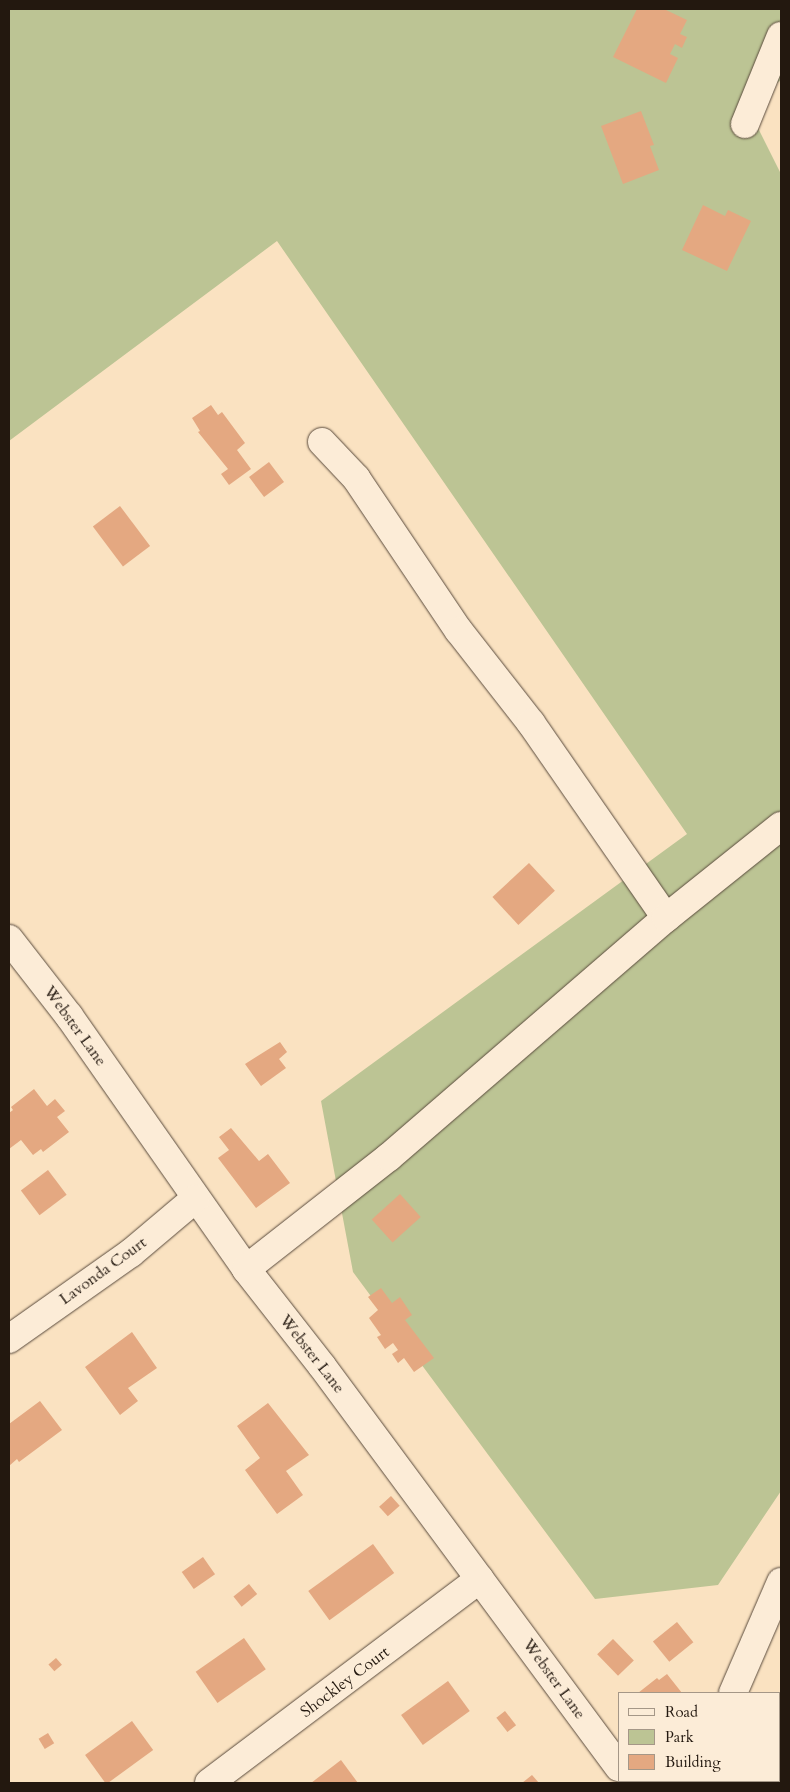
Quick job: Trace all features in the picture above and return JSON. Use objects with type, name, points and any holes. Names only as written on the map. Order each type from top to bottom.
[{"type":"street","points":[[745,124],[781,36]]},
{"type":"street","points":[[322,442],[356,478],[459,631],[531,723],[666,918]]},
{"type":"street","points":[[246,1269],[396,1150],[666,918],[781,826]]},
{"type":"street","name":"Webster Lane","points":[[9,939],[69,1016],[195,1199],[246,1269],[322,1366],[618,1766]]},
{"type":"street","name":"Lavonda Court","points":[[9,1339],[131,1253],[195,1199]]},
{"type":"street","name":"Shockley Court","points":[[209,1783],[480,1579]]},
{"type":"street","points":[[734,1692],[781,1582]]},
{"type":"green space","points":[[9,9],[781,9],[781,80],[747,106],[781,174],[781,1491],[718,1585],[595,1599],[353,1272],[321,1101],[687,834],[277,241],[9,441]]},
{"type":"building","points":[[637,9],[664,9],[687,20],[680,34],[687,37],[682,48],[675,44],[670,54],[678,58],[666,83],[613,57]]},
{"type":"building","points":[[641,111],[654,145],[650,146],[659,170],[623,184],[601,126]]},
{"type":"building","points":[[703,205],[725,216],[728,210],[751,221],[727,271],[682,250]]},
{"type":"building","points":[[211,405],[218,415],[222,412],[245,443],[237,450],[251,469],[229,485],[221,474],[228,469],[198,432],[200,431],[192,418]]},
{"type":"building","points":[[269,462],[284,482],[264,497],[249,477]]},
{"type":"building","points":[[120,506],[150,546],[123,566],[93,526]]},
{"type":"building","points":[[529,863],[555,891],[518,925],[492,897]]},
{"type":"building","points":[[280,1042],[287,1052],[279,1059],[286,1068],[261,1086],[245,1064]]},
{"type":"building","points":[[34,1089],[47,1106],[55,1099],[65,1111],[57,1117],[69,1132],[43,1152],[41,1149],[33,1155],[21,1140],[9,1149],[9,1113],[13,1110],[11,1107]]},
{"type":"building","points":[[231,1128],[259,1161],[268,1154],[290,1183],[256,1208],[218,1158],[229,1150],[219,1137]]},
{"type":"building","points":[[48,1170],[67,1195],[40,1215],[21,1190]]},
{"type":"building","points":[[400,1194],[421,1217],[393,1242],[372,1219]]},
{"type":"building","points":[[381,1288],[392,1303],[400,1297],[412,1315],[405,1320],[434,1358],[414,1372],[404,1358],[398,1363],[392,1354],[398,1350],[393,1343],[385,1349],[377,1337],[381,1335],[369,1318],[378,1310],[368,1297]]},
{"type":"building","points":[[132,1332],[157,1368],[128,1388],[138,1401],[120,1415],[85,1367]]},
{"type":"building","points":[[40,1401],[62,1430],[19,1462],[17,1459],[9,1466],[9,1424]]},
{"type":"building","points":[[268,1403],[309,1455],[286,1471],[303,1495],[277,1514],[245,1470],[260,1458],[237,1426]]},
{"type":"building","points":[[391,1496],[400,1506],[388,1516],[379,1507]]},
{"type":"building","points":[[373,1544],[394,1573],[329,1620],[308,1591]]},
{"type":"building","points":[[203,1557],[215,1574],[194,1589],[182,1572]]},
{"type":"building","points":[[249,1584],[257,1594],[242,1607],[233,1597]]},
{"type":"building","points":[[677,1622],[693,1642],[669,1662],[653,1642]]},
{"type":"building","points":[[244,1638],[266,1669],[217,1703],[196,1672]]},
{"type":"building","points":[[613,1639],[634,1661],[618,1676],[597,1654]]},
{"type":"building","points":[[56,1658],[62,1665],[54,1671],[48,1665]]},
{"type":"building","points":[[667,1674],[681,1692],[639,1692],[657,1678],[659,1680]]},
{"type":"building","points":[[448,1681],[470,1711],[423,1745],[401,1715]]},
{"type":"building","points":[[505,1711],[516,1725],[507,1732],[496,1718]]},
{"type":"building","points":[[132,1721],[153,1750],[108,1783],[105,1783],[85,1755]]},
{"type":"building","points":[[48,1733],[54,1743],[45,1749],[39,1739]]},
{"type":"building","points":[[341,1760],[358,1783],[311,1783]]},
{"type":"building","points":[[532,1775],[539,1783],[522,1783]]}]
